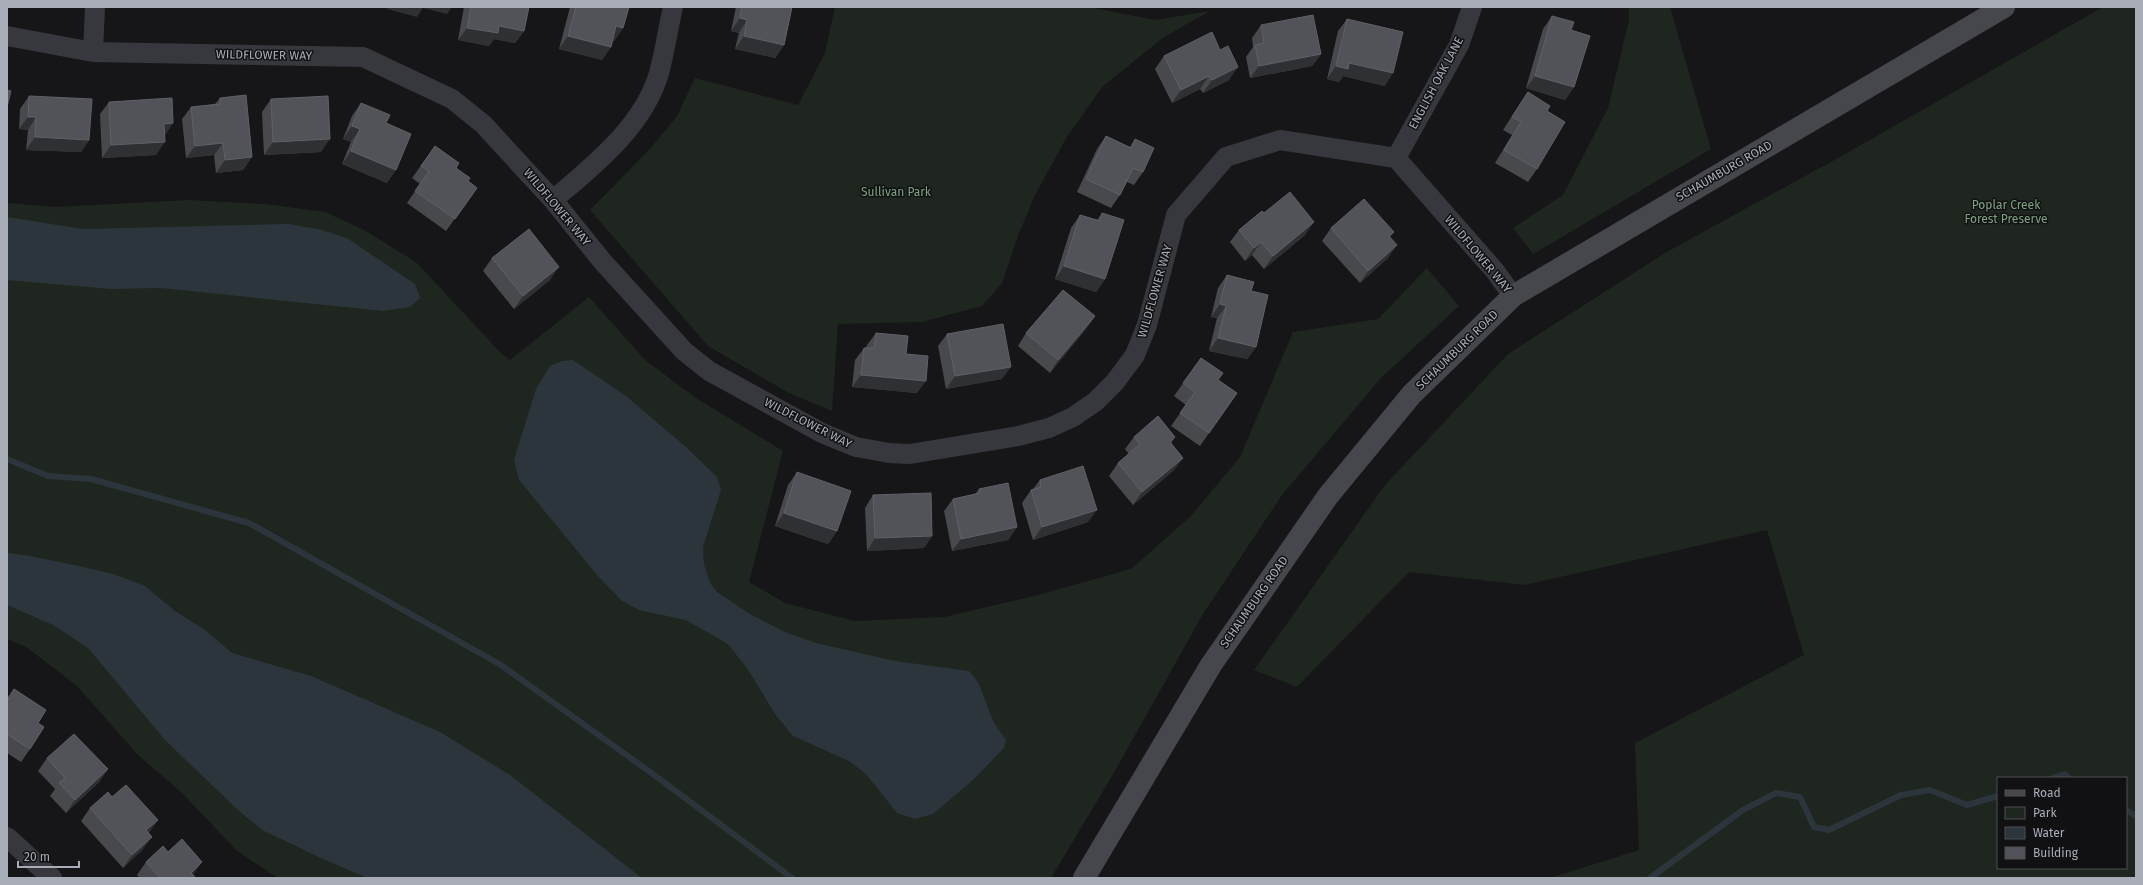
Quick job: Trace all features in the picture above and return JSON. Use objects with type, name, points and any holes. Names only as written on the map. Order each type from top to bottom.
[{"type":"main road","name":"SCHAUMBURG ROAD","points":[[1084,878],[1212,665],[1328,496],[1412,394],[1513,296],[2004,7]]},
{"type":"street","points":[[93,52],[95,7]]},
{"type":"street","points":[[553,200],[602,158],[640,114],[658,74],[673,7]]},
{"type":"street","name":"ENGLISH OAK LANE","points":[[1396,158],[1459,45],[1472,7]]},
{"type":"street","name":"WILDFLOWER WAY","points":[[7,36],[93,52],[363,57],[452,99],[497,137],[553,200],[604,262],[684,352],[709,371],[822,433],[856,447],[888,453],[910,454],[1018,436],[1049,428],[1073,416],[1095,402],[1115,382],[1135,355],[1147,325],[1176,216],[1226,157],[1280,140],[1396,158],[1495,272],[1513,296]]},
{"type":"street","points":[[7,837],[52,878]]},
{"type":"green space","name":"Sullivan Park","points":[[835,7],[1089,7],[1155,20],[1210,11],[1164,37],[1102,87],[1065,140],[1035,195],[1018,236],[1002,283],[982,306],[922,322],[838,324],[832,411],[789,393],[708,346],[590,210],[650,149],[677,116],[695,78],[798,105],[825,53]]},
{"type":"green space","points":[[1629,7],[1670,7],[1711,149],[1533,254],[1513,228],[1563,195],[1608,108],[1629,20]]},
{"type":"green space","name":"Poplar Creek Forest Preserve","points":[[2103,7],[2136,7],[2136,878],[1550,878],[1639,850],[1635,743],[1804,655],[1767,530],[1525,585],[1409,572],[1297,687],[1254,670],[1385,485],[1508,354],[1665,253],[1838,158]]},
{"type":"green space","points":[[189,200],[266,204],[325,212],[364,230],[416,262],[501,353],[510,360],[589,297],[645,360],[696,398],[783,451],[749,582],[785,603],[855,621],[944,617],[1038,595],[1131,569],[1191,516],[1240,457],[1293,332],[1378,319],[1427,268],[1459,306],[1381,378],[1282,495],[1203,614],[1115,771],[1051,878],[278,878],[237,851],[181,792],[138,755],[77,686],[26,647],[7,639],[7,203],[54,207]]},
{"type":"water","points":[[7,217],[83,229],[289,224],[322,230],[347,238],[415,284],[420,298],[410,307],[383,311],[161,288],[111,289],[7,280]]},
{"type":"water","points":[[573,360],[626,396],[686,447],[717,477],[721,490],[703,547],[704,564],[710,583],[717,592],[750,614],[785,632],[816,643],[895,661],[969,671],[978,682],[994,723],[1006,740],[1004,748],[973,780],[933,814],[915,819],[897,813],[866,774],[849,761],[793,736],[775,714],[749,671],[728,644],[686,620],[639,610],[621,600],[598,576],[519,480],[514,460],[536,389],[550,366],[562,361]]},
{"type":"water","points":[[7,553],[25,555],[113,574],[145,586],[175,611],[205,630],[232,653],[311,676],[440,732],[510,775],[642,878],[367,878],[262,830],[238,810],[165,740],[88,648],[53,625],[7,605]]},
{"type":"building","points":[[471,7],[529,7],[524,31],[499,26],[498,33],[467,28]]},
{"type":"building","points":[[576,7],[629,7],[623,28],[616,26],[611,47],[568,36]]},
{"type":"building","points":[[742,7],[792,7],[784,45],[744,36],[747,20],[740,18]]},
{"type":"building","points":[[1313,15],[1321,54],[1259,66],[1255,45],[1264,43],[1261,25]]},
{"type":"building","points":[[1552,16],[1574,22],[1571,30],[1590,36],[1574,87],[1535,76]]},
{"type":"building","points":[[1347,19],[1403,32],[1393,73],[1349,63],[1348,69],[1336,66]]},
{"type":"building","points":[[1212,32],[1220,50],[1228,46],[1238,67],[1212,80],[1209,76],[1181,90],[1164,56]]},
{"type":"building","points":[[7,90],[11,91],[7,107]]},
{"type":"building","points":[[1528,92],[1550,106],[1547,111],[1565,122],[1537,169],[1504,150],[1521,122],[1512,117]]},
{"type":"building","points":[[246,95],[252,157],[225,160],[223,143],[195,146],[191,107],[220,104],[220,98]]},
{"type":"building","points":[[29,96],[92,99],[89,140],[35,137],[36,117],[28,117]]},
{"type":"building","points":[[328,96],[330,139],[273,142],[271,99]]},
{"type":"building","points":[[172,98],[173,123],[164,124],[165,142],[111,145],[109,102]]},
{"type":"building","points":[[361,103],[390,115],[386,123],[411,134],[396,170],[351,151],[360,129],[352,126]]},
{"type":"building","points":[[1106,136],[1131,148],[1135,139],[1154,148],[1143,172],[1133,168],[1120,195],[1086,179]]},
{"type":"building","points":[[435,146],[459,163],[456,168],[470,178],[468,181],[477,188],[455,219],[415,191],[429,171],[421,166]]},
{"type":"building","points":[[1290,192],[1314,222],[1273,256],[1261,242],[1254,248],[1239,230],[1262,211],[1264,213]]},
{"type":"building","points":[[1364,199],[1394,232],[1389,236],[1397,245],[1368,271],[1331,228]]},
{"type":"building","points":[[1102,213],[1124,220],[1105,279],[1064,266],[1080,215],[1100,221]]},
{"type":"building","points":[[529,229],[559,267],[523,296],[492,258]]},
{"type":"building","points":[[1227,275],[1254,282],[1251,291],[1268,295],[1256,347],[1218,338],[1226,306],[1220,304]]},
{"type":"building","points":[[1063,290],[1095,316],[1058,360],[1026,333]]},
{"type":"building","points":[[1003,324],[1011,367],[955,376],[947,334]]},
{"type":"building","points":[[876,333],[908,336],[906,354],[928,356],[926,381],[861,375],[864,348],[874,348]]},
{"type":"building","points":[[1201,358],[1223,373],[1218,380],[1237,393],[1209,433],[1180,413],[1195,392],[1183,383]]},
{"type":"building","points":[[1158,416],[1175,437],[1170,442],[1183,458],[1142,492],[1118,463],[1140,444],[1134,437]]},
{"type":"building","points":[[1083,466],[1097,510],[1042,527],[1031,490],[1041,487],[1040,480]]},
{"type":"building","points":[[797,472],[851,491],[837,531],[784,513]]},
{"type":"building","points":[[1008,483],[1017,527],[961,539],[953,499],[980,493],[979,489]]},
{"type":"building","points":[[931,493],[932,536],[875,538],[873,495]]},
{"type":"building","points":[[14,689],[46,710],[38,723],[44,727],[30,749],[7,734],[7,700]]},
{"type":"building","points":[[74,734],[108,769],[75,800],[59,783],[65,778],[47,758]]},
{"type":"building","points":[[126,785],[158,820],[146,830],[152,837],[132,855],[90,808],[108,792],[112,797]]},
{"type":"building","points":[[182,839],[202,862],[191,873],[196,878],[160,878],[146,862],[163,846],[168,852]]},
{"type":"waterway","points":[[7,459],[48,476],[91,479],[249,523],[501,665],[657,777],[792,878]]},
{"type":"waterway","points":[[2055,777],[2065,774],[2068,777]]},
{"type":"waterway","points":[[1650,878],[1743,810],[1776,793],[1800,797],[1814,827],[1829,830],[1901,795],[1930,790],[1967,805],[1997,796]]},
{"type":"waterway","points":[[2127,811],[2136,816]]}]
